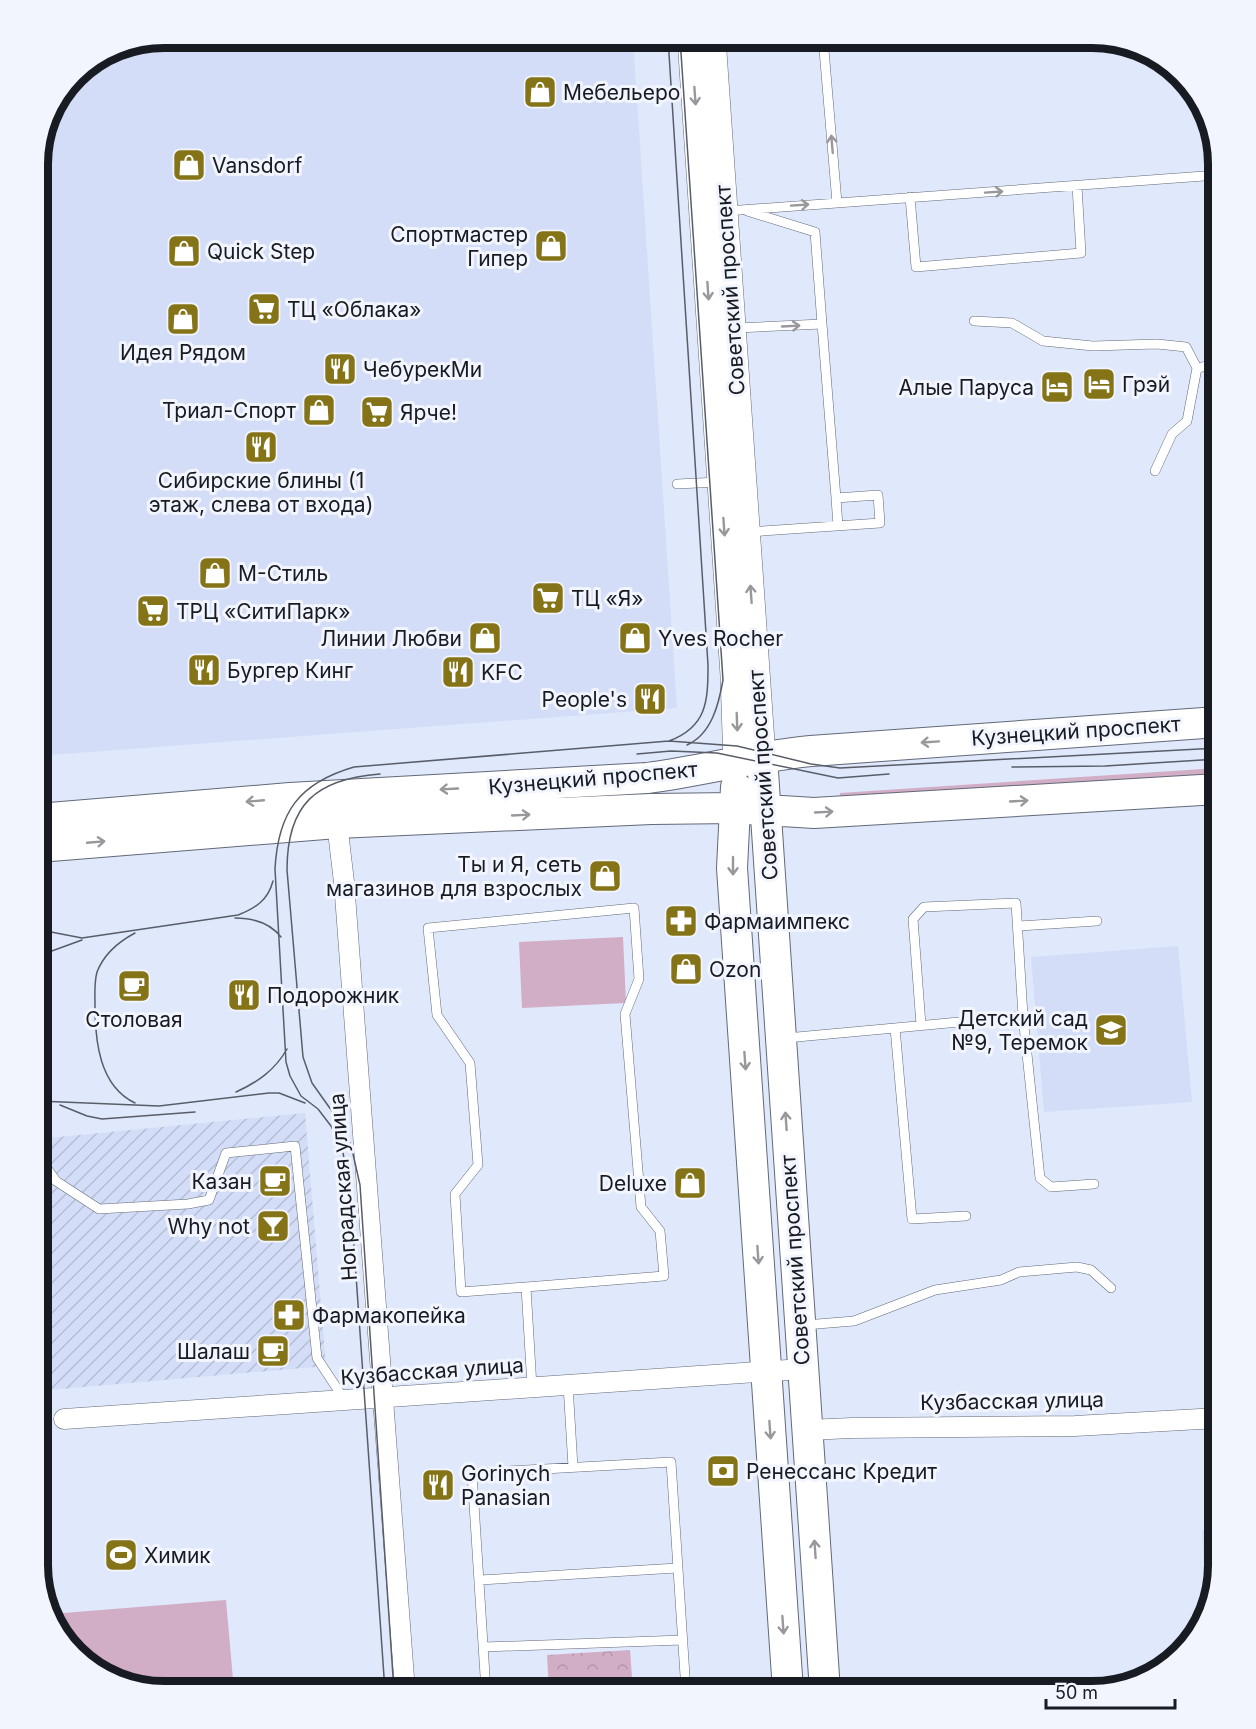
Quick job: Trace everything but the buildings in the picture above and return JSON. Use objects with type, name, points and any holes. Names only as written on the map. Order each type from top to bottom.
[{"type":"main road","name":"Советский проспект","points":[[692,48],[736,709],[766,809],[824,1681]]},
{"type":"main road","name":"Советский проспект","points":[[713,48],[733,210],[733,328],[747,532],[750,760],[734,808],[733,880],[787,1681]]},
{"type":"main road","name":"Кузнецкий проспект","points":[[48,818],[290,798],[647,778],[820,750],[1208,723]]},
{"type":"main road","name":"Кузнецкий проспект","points":[[48,846],[337,823],[662,809],[734,808],[814,813],[1208,790]]},
{"type":"street","name":"Ноградская улица","points":[[337,823],[344,882],[404,1681]]},
{"type":"street","name":"Кузбасская улица","points":[[64,1419],[802,1369]]},
{"type":"street","name":"Кузбасская улица","points":[[807,1430],[1074,1426],[1208,1419]]},
{"type":"lane","points":[[825,48],[837,203]]},
{"type":"lane","points":[[733,210],[1208,176]]},
{"type":"lane","points":[[910,197],[916,267],[1081,253],[1077,186]]},
{"type":"lane","points":[[733,210],[815,232],[838,526]]},
{"type":"lane","points":[[974,321],[1012,323],[1043,341],[1093,346],[1157,344],[1186,347],[1197,368],[1187,421],[1172,434],[1155,471]]},
{"type":"lane","points":[[733,328],[822,324]]},
{"type":"lane","points":[[1197,368],[1208,366]]},
{"type":"lane","points":[[677,484],[721,482]]},
{"type":"lane","points":[[747,532],[880,523],[878,495],[836,498]]},
{"type":"lane","points":[[921,1025],[913,919],[924,908],[1016,903],[1023,1016],[1040,1178],[1051,1187],[1094,1184]]},
{"type":"lane","points":[[634,908],[639,979],[626,1014],[638,1173],[641,1207],[660,1231],[664,1276],[526,1287],[461,1292],[455,1194],[478,1165],[470,1063],[437,1015],[428,928],[634,908]]},
{"type":"lane","points":[[1019,926],[1097,921]]},
{"type":"lane","points":[[780,1038],[1023,1016]]},
{"type":"lane","points":[[895,1028],[912,1219],[966,1216]]},
{"type":"lane","points":[[48,1170],[56,1181],[99,1209],[188,1204],[209,1200],[226,1154],[295,1146],[317,1358],[346,1401]]},
{"type":"lane","points":[[799,1326],[854,1321],[934,1290],[1001,1280],[1019,1272],[1077,1266],[1091,1270],[1111,1288]]},
{"type":"lane","points":[[526,1287],[532,1388]]},
{"type":"lane","points":[[568,1386],[573,1467]]},
{"type":"lane","points":[[486,1681],[472,1473],[671,1462],[685,1681]]},
{"type":"lane","points":[[480,1580],[678,1568]]},
{"type":"lane","points":[[484,1647],[683,1640]]},
{"type":"shaded area","points":[[156,48],[634,48],[677,708],[48,755],[48,156],[50,141],[60,113],[72,93],[88,77],[106,64],[127,54]]},
{"type":"shaded area","name":"Детский сад №9, Теремок","points":[[1178,946],[1192,1102],[1044,1112],[1031,957]]},
{"type":"shaded area","points":[[305,1113],[326,1366],[48,1390],[48,1138]]},
{"type":"shaded area","points":[[1202,1530],[1208,1530],[1205,1590]]},
{"type":"green space","points":[[1208,769],[1208,779],[839,804],[840,793]]},
{"type":"green space","points":[[623,937],[626,1003],[522,1008],[519,942]]},
{"type":"green space","points":[[226,1600],[233,1681],[156,1681],[127,1675],[113,1669],[88,1652],[72,1636],[59,1613]]},
{"type":"green space","points":[[630,1650],[632,1681],[548,1681],[547,1655]]},
{"type":"tram line","points":[[669,48],[708,665],[706,701],[703,711],[691,728],[669,741]]},
{"type":"tram line","points":[[681,48],[723,680],[713,717],[703,733],[687,745]]},
{"type":"tram line","points":[[384,1681],[350,1189],[342,1148],[331,1126],[318,1109],[301,1096],[290,1076],[286,1062],[275,869],[281,831],[295,803],[319,782],[354,767],[669,741],[737,746],[811,764],[840,768],[1208,749]]},
{"type":"tram line","points":[[637,754],[671,751],[717,753],[838,778],[889,774]]},
{"type":"tram line","points":[[1012,767],[1105,766],[1208,760]]},
{"type":"tram line","points":[[380,774],[338,782],[322,789],[310,799],[300,812],[293,828],[288,847],[287,870],[303,1057],[312,1083],[339,1121],[351,1145],[360,1185],[393,1681]]},
{"type":"tram line","points":[[48,931],[82,938],[238,915],[260,902],[268,893],[273,881]]},
{"type":"tram line","points":[[235,918],[261,922],[281,937]]},
{"type":"tram line","points":[[135,933],[123,940],[108,954],[97,972],[95,1019],[98,1047],[107,1074],[123,1095],[135,1103]]},
{"type":"tram line","points":[[48,952],[82,940]]},
{"type":"tram line","points":[[236,1092],[265,1075],[287,1049]]},
{"type":"tram line","points":[[48,1101],[159,1106],[279,1093],[305,1103]]},
{"type":"tram line","points":[[60,1105],[87,1116],[102,1119],[195,1112]]},
{"type":"place","name":"Мебельеро","points":[[540,92]]},
{"type":"place","name":"Vansdorf","points":[[189,165]]},
{"type":"place","name":"Спортмастер Гипер","points":[[551,246]]},
{"type":"place","name":"Quick Step","points":[[184,251]]},
{"type":"place","name":"ТЦ «Облака»","points":[[264,309]]},
{"type":"place","name":"Идея Рядом","points":[[183,319]]},
{"type":"place","name":"ЧебурекМи","points":[[340,369]]},
{"type":"place","name":"Грэй","points":[[1099,384]]},
{"type":"place","name":"Алые Паруса","points":[[1057,387]]},
{"type":"place","name":"Триал-Спорт","points":[[319,410]]},
{"type":"place","name":"Ярче!","points":[[377,412]]},
{"type":"place","name":"Сибирские блины (1 этаж, слева от входа)","points":[[261,447]]},
{"type":"place","name":"М-Стиль","points":[[215,573]]},
{"type":"place","name":"ТЦ «Я»","points":[[548,598]]},
{"type":"place","name":"ТРЦ «СитиПарк»","points":[[153,611]]},
{"type":"place","name":"Линии Любви","points":[[485,638]]},
{"type":"place","name":"Yves Rocher","points":[[635,638]]},
{"type":"place","name":"Бургер Кинг","points":[[204,670]]},
{"type":"place","name":"KFC","points":[[458,672]]},
{"type":"place","name":"People's","points":[[650,699]]},
{"type":"place","name":"Ты и Я, сеть магазинов для взрослых","points":[[605,876]]},
{"type":"place","name":"Фармаимпекс","points":[[681,921]]},
{"type":"place","name":"Ozon","points":[[686,969]]},
{"type":"place","name":"Столовая","points":[[134,986]]},
{"type":"place","name":"Подорожник","points":[[244,995]]},
{"type":"place","name":"Детский сад №9, Теремок","points":[[1111,1030]]},
{"type":"place","name":"Казан","points":[[275,1181]]},
{"type":"place","name":"Deluxe","points":[[690,1183]]},
{"type":"place","name":"Why not","points":[[273,1226]]},
{"type":"place","name":"Фармакопейка","points":[[289,1315]]},
{"type":"place","name":"Шалаш","points":[[273,1351]]},
{"type":"place","name":"Ренессанс Кредит","points":[[723,1471]]},
{"type":"place","name":"Gorinych Panasian","points":[[438,1485]]},
{"type":"place","name":"Химик","points":[[121,1555]]}]
